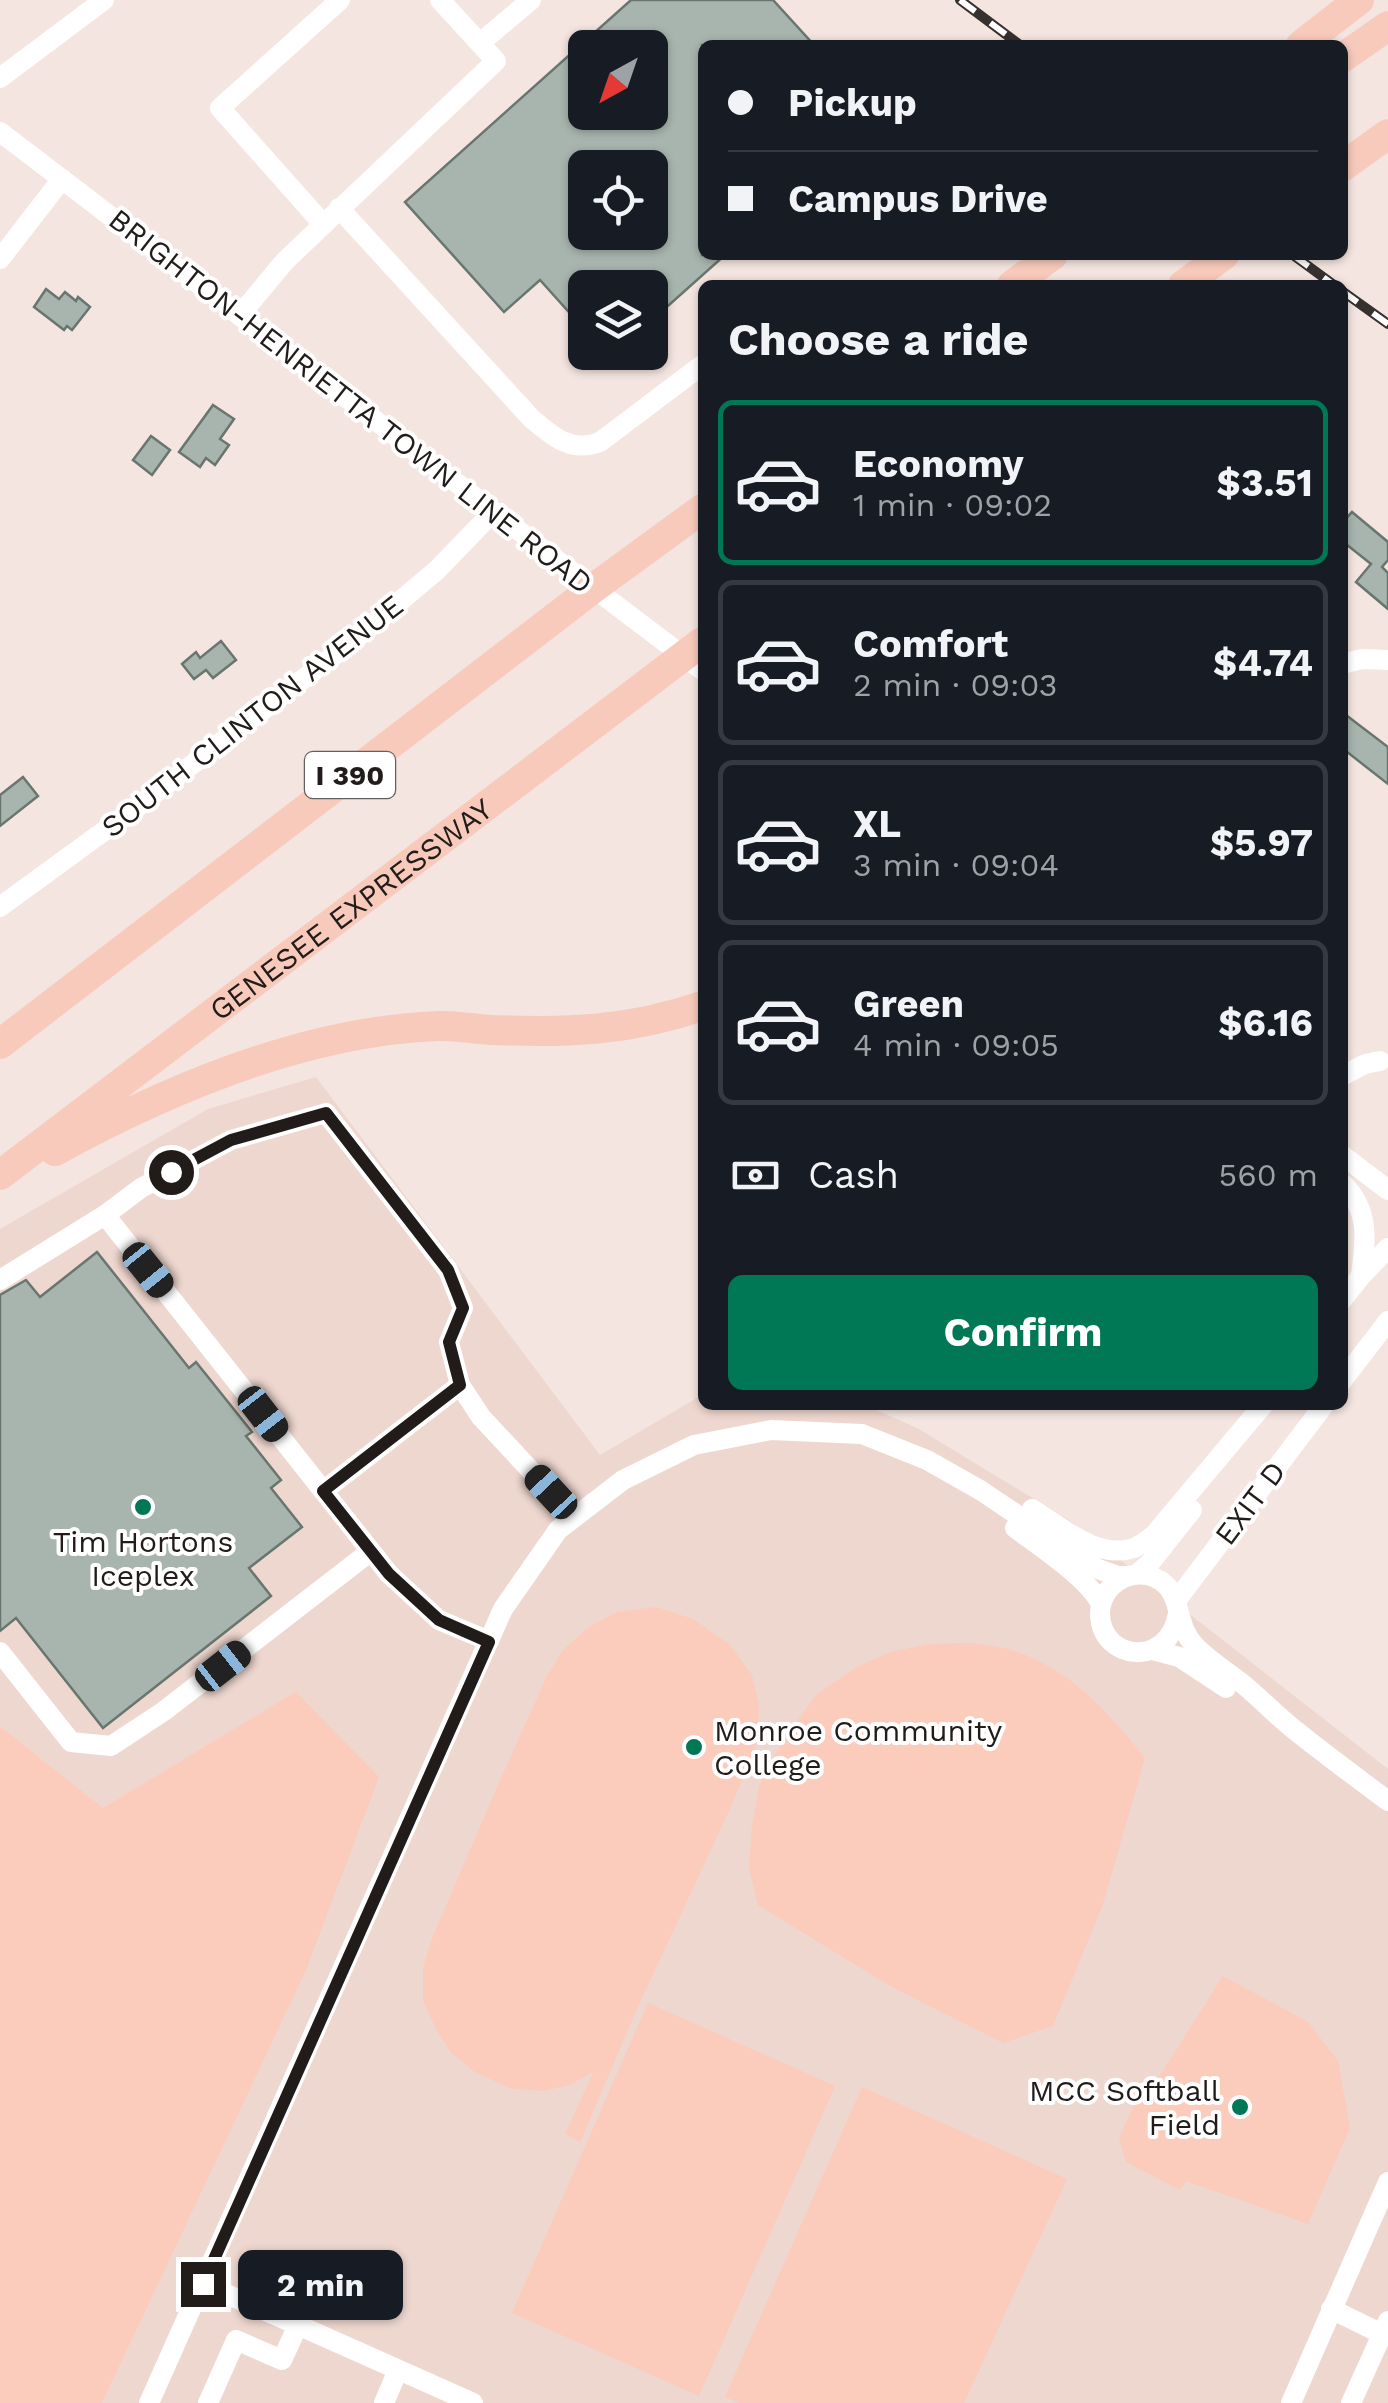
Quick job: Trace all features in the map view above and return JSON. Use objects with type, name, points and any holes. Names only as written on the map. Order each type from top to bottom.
[{"type":"highway","points":[[1308,40],[1359,0]]},
{"type":"highway","points":[[1348,54],[1388,26]]},
{"type":"highway","points":[[1348,163],[1388,134]]},
{"type":"highway","points":[[1348,173],[1388,151]]},
{"type":"highway","points":[[1019,280],[1046,260]]},
{"type":"highway","points":[[1190,280],[1217,260]]},
{"type":"highway","name":"I 390","points":[[0,1044],[698,512]]},
{"type":"highway","name":"GENESEE EXPRESSWAY","points":[[0,1179],[698,645]]},
{"type":"highway","points":[[0,1179],[212,1076],[271,1056],[376,1033],[440,1026],[556,1032],[624,1027],[698,1007]]},
{"type":"street","points":[[0,78],[104,0]]},
{"type":"street","points":[[322,224],[220,108],[340,0]]},
{"type":"street","points":[[240,314],[322,224],[496,61],[440,0]]},
{"type":"street","points":[[480,43],[531,0]]},
{"type":"street","name":"BRIGHTON-HENRIETTA TOWN LINE ROAD","points":[[0,132],[698,667]]},
{"type":"street","points":[[0,259],[62,180]]},
{"type":"street","points":[[340,208],[532,418],[568,444],[586,448],[600,442],[698,368]]},
{"type":"street","name":"SOUTH CLINTON AVENUE","points":[[0,906],[137,807],[354,640],[437,570],[493,512]]},
{"type":"street","points":[[1348,662],[1387,661]]},
{"type":"street","points":[[1348,1073],[1385,1059]]},
{"type":"street","points":[[0,1280],[141,1188],[231,1140],[326,1113],[448,1270],[463,1308],[449,1342],[460,1385],[480,1418],[574,1518]]},
{"type":"street","points":[[1348,1160],[1388,1190]]},
{"type":"street","points":[[1348,1188],[1358,1198],[1366,1237],[1361,1276]]},
{"type":"street","points":[[104,1215],[389,1574],[439,1620],[489,1642]]},
{"type":"street","points":[[1348,1292],[1388,1248]]},
{"type":"street","points":[[1348,1373],[1388,1321]]},
{"type":"street","points":[[323,1491],[460,1385]]},
{"type":"street","points":[[149,2403],[504,1609],[558,1530],[623,1480],[694,1445],[771,1430],[862,1434],[977,1476],[1087,1544],[1120,1550],[1136,1547],[1154,1535],[1258,1410]]},
{"type":"street","name":"EXIT D","points":[[1177,1607],[1320,1410]]},
{"type":"street","points":[[1177,1607],[1176,1626],[1170,1638],[1153,1650],[1122,1649],[1111,1641],[1100,1618],[1106,1592],[1114,1583],[1150,1563],[1186,1517],[1244,1429]]},
{"type":"street","points":[[926,1460],[980,1490],[1098,1569],[1118,1576],[1149,1576],[1160,1581],[1170,1590],[1182,1628],[1194,1645],[1292,1729],[1388,1801]]},
{"type":"street","points":[[926,1460],[1061,1563],[1101,1604]]},
{"type":"street","points":[[0,1652],[71,1742],[111,1746],[164,1711],[371,1551]]},
{"type":"street","points":[[1153,1650],[1179,1657],[1292,1729]]},
{"type":"street","points":[[1291,2403],[1388,2182]]},
{"type":"street","points":[[203,2284],[473,2403]]},
{"type":"street","points":[[1331,2309],[1385,2328],[1350,2403]]},
{"type":"street","points":[[208,2403],[236,2340],[282,2360],[298,2325]]},
{"type":"street","points":[[384,2403],[398,2370]]},
{"type":"shaded area","name":"Monroe Community College","points":[[316,1077],[600,1455],[698,1397],[698,1410],[876,1410],[917,1428],[1069,1520],[1388,1769],[1388,2403],[102,2403],[305,1970],[0,1726],[0,1229],[208,1109]]},
{"type":"shaded area","points":[[656,1607],[693,1619],[730,1645],[752,1675],[759,1706],[757,1742],[580,2142],[565,2134],[594,2071],[570,2085],[543,2091],[509,2088],[475,2072],[451,2053],[437,2031],[423,2001],[423,1968],[497,1787],[547,1676],[563,1650],[589,1627],[617,1612]]},
{"type":"shaded area","points":[[974,1643],[1015,1651],[1057,1671],[1104,1711],[1145,1758],[1103,1904],[1053,2026],[1003,2043],[890,1986],[758,1905],[749,1868],[760,1783],[784,1739],[817,1694],[857,1667],[890,1652],[930,1644]]},
{"type":"shaded area","points":[[296,1692],[379,1777],[306,1970],[102,2403],[0,2403],[0,1726],[103,1808]]},
{"type":"shaded area","name":"MCC Softball Field","points":[[1223,1976],[1308,2022],[1338,2061],[1350,2128],[1308,2224],[1186,2181],[1180,2190],[1126,2162],[1119,2138],[1145,2081],[1154,2085]]},
{"type":"shaded area","points":[[648,2003],[835,2086],[699,2396],[512,2313]]},
{"type":"shaded area","points":[[862,2087],[1067,2179],[964,2403],[739,2403],[725,2397]]},
{"type":"building","points":[[631,0],[773,0],[809,40],[698,40],[698,260],[719,260],[668,306],[668,270],[568,270],[568,311],[540,280],[504,312],[405,202],[568,56],[568,130],[668,130],[668,30],[597,30]]},
{"type":"building","points":[[46,289],[59,299],[65,292],[76,301],[78,297],[90,307],[72,330],[67,326],[64,330],[34,307]]},
{"type":"building","points":[[213,405],[234,419],[220,439],[229,445],[215,465],[206,458],[200,467],[179,452]]},
{"type":"building","points":[[151,436],[170,450],[152,475],[133,460]]},
{"type":"building","points":[[1352,512],[1388,542],[1388,560],[1382,567],[1388,573],[1388,609],[1356,582],[1371,564],[1348,546],[1348,516]]},
{"type":"building","points":[[221,641],[236,660],[213,678],[206,670],[194,679],[182,664],[196,652],[200,658]]},
{"type":"building","points":[[1348,717],[1388,747],[1388,784],[1348,753]]},
{"type":"building","points":[[23,777],[38,796],[0,826],[0,795]]},
{"type":"building","name":"Tim Hortons Iceplex","points":[[97,1252],[189,1368],[196,1362],[252,1432],[246,1436],[281,1480],[271,1488],[302,1527],[249,1568],[271,1596],[103,1728],[16,1618],[0,1631],[0,1295],[26,1280],[40,1297]]},
{"type":"railway","points":[[960,0],[1013,40]]},
{"type":"railway","points":[[1300,260],[1327,280]]},
{"type":"railway","points":[[1348,295],[1388,324]]},
{"type":"place","name":"Tim Hortons Iceplex","points":[[143,1507]]},
{"type":"place","name":"Monroe Community College","points":[[694,1747]]},
{"type":"place","name":"MCC Softball Field","points":[[1240,2107]]},
{"type":"route","points":[[171,1172],[231,1140],[326,1113],[448,1270],[463,1308],[449,1342],[460,1385],[323,1491],[389,1574],[439,1620],[489,1642],[203,2284]]}]
